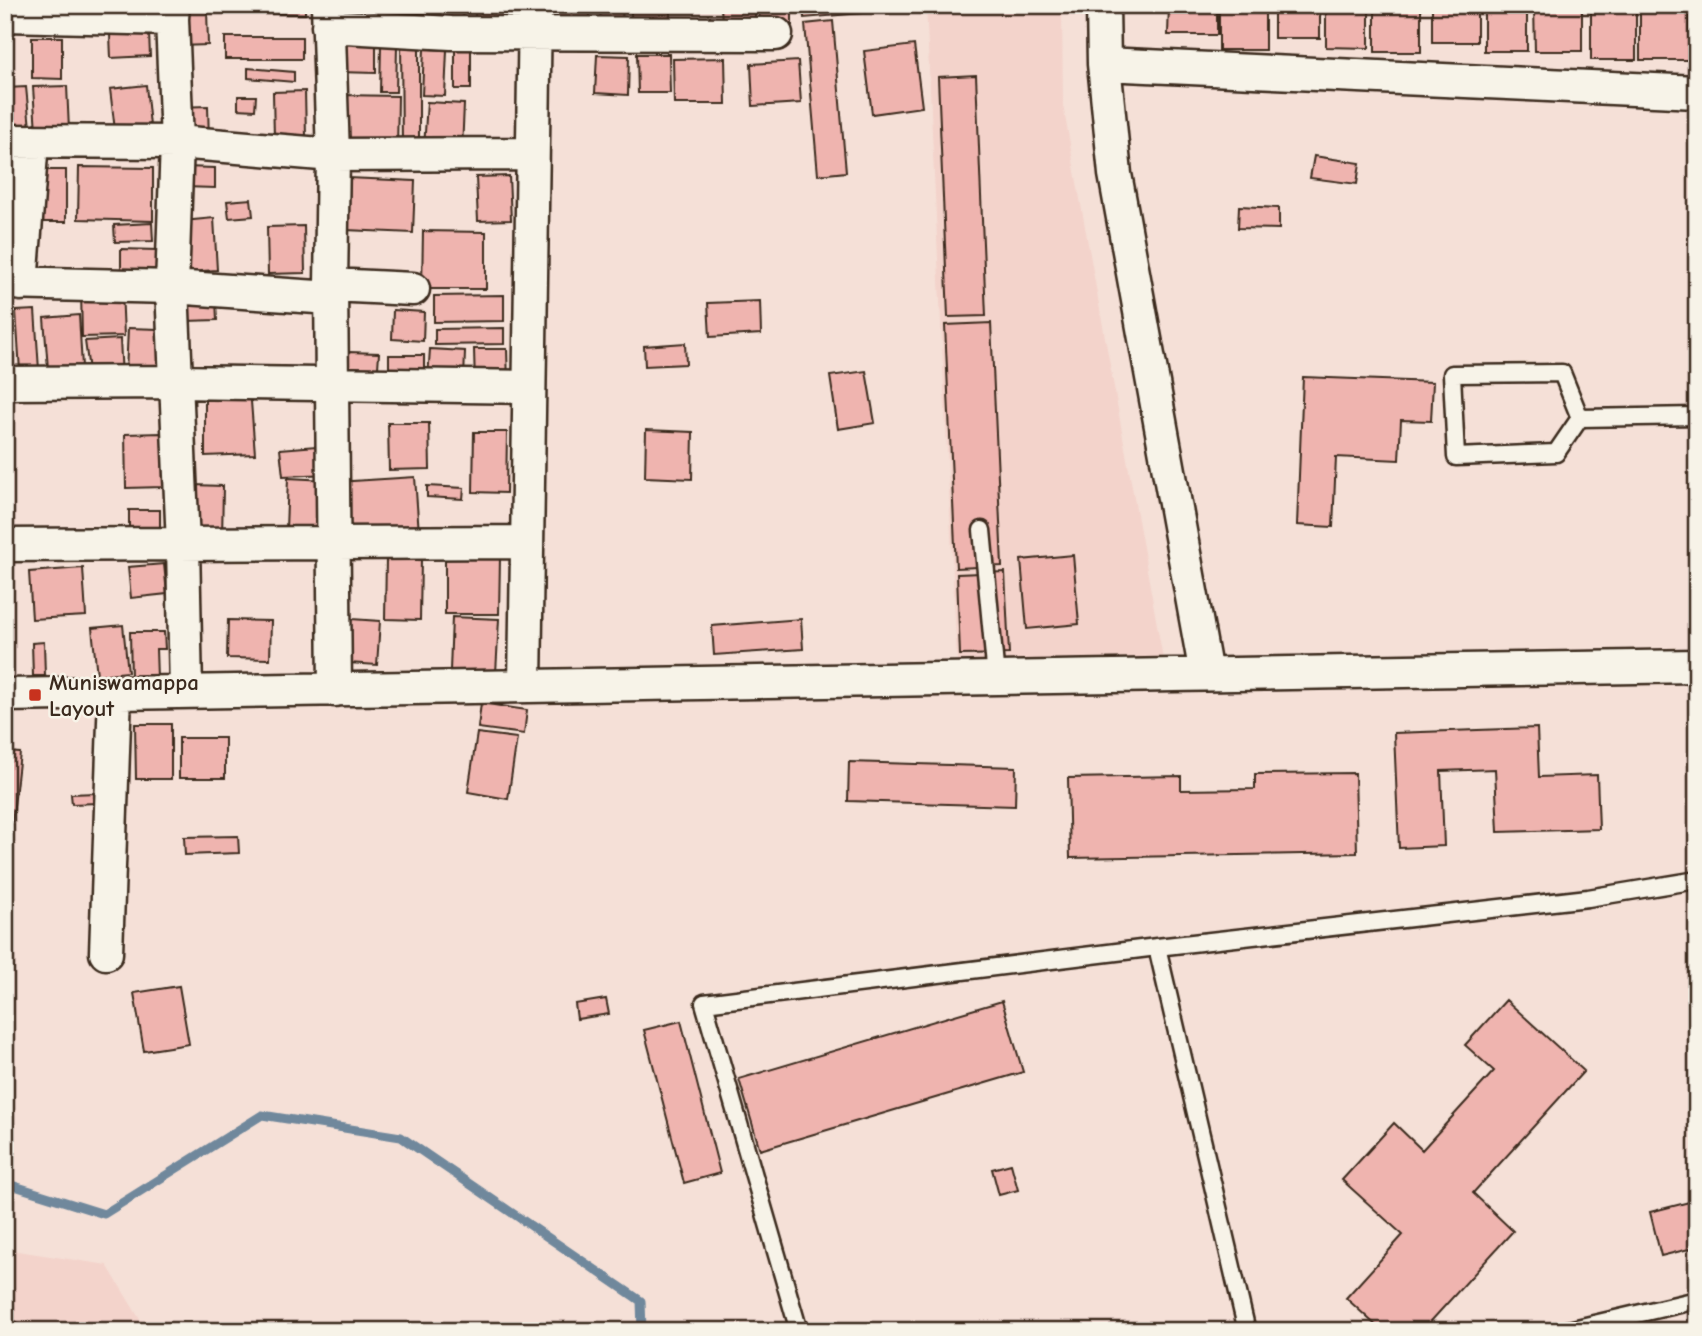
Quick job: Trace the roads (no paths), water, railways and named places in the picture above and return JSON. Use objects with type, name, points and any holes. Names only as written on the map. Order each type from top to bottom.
[{"type":"street","points":[[1103,5],[1104,64],[1115,174],[1206,674]]},
{"type":"street","points":[[5,15],[173,12],[177,142],[172,287],[186,692]]},
{"type":"street","points":[[335,690],[331,292],[333,155],[328,16],[451,33],[535,20],[776,34]]},
{"type":"street","points":[[525,687],[535,20]]},
{"type":"street","points":[[1104,64],[1697,92]]},
{"type":"street","points":[[414,289],[331,292],[13,284],[19,141],[177,142],[333,155],[531,154]]},
{"type":"street","points":[[5,383],[175,382],[529,387]]},
{"type":"street","points":[[5,545],[527,542]]},
{"type":"street","points":[[5,695],[1697,666]]},
{"type":"street","points":[[106,953],[115,693]]},
{"type":"lane","points":[[1562,373],[1580,418],[1556,453],[1456,457],[1452,374],[1562,373]]},
{"type":"lane","points":[[1580,418],[1697,416]]},
{"type":"lane","points":[[982,530],[996,678]]},
{"type":"lane","points":[[799,1331],[704,1003],[1157,947],[1588,898],[1697,880]]},
{"type":"lane","points":[[1157,947],[1247,1331]]},
{"type":"lane","points":[[1564,1331],[1697,1300]]},
{"type":"waterway","points":[[5,1183],[104,1214],[262,1115],[401,1137],[641,1301],[642,1331]]},
{"type":"place","name":"Muniswamappa Layout","points":[[35,695]]}]
